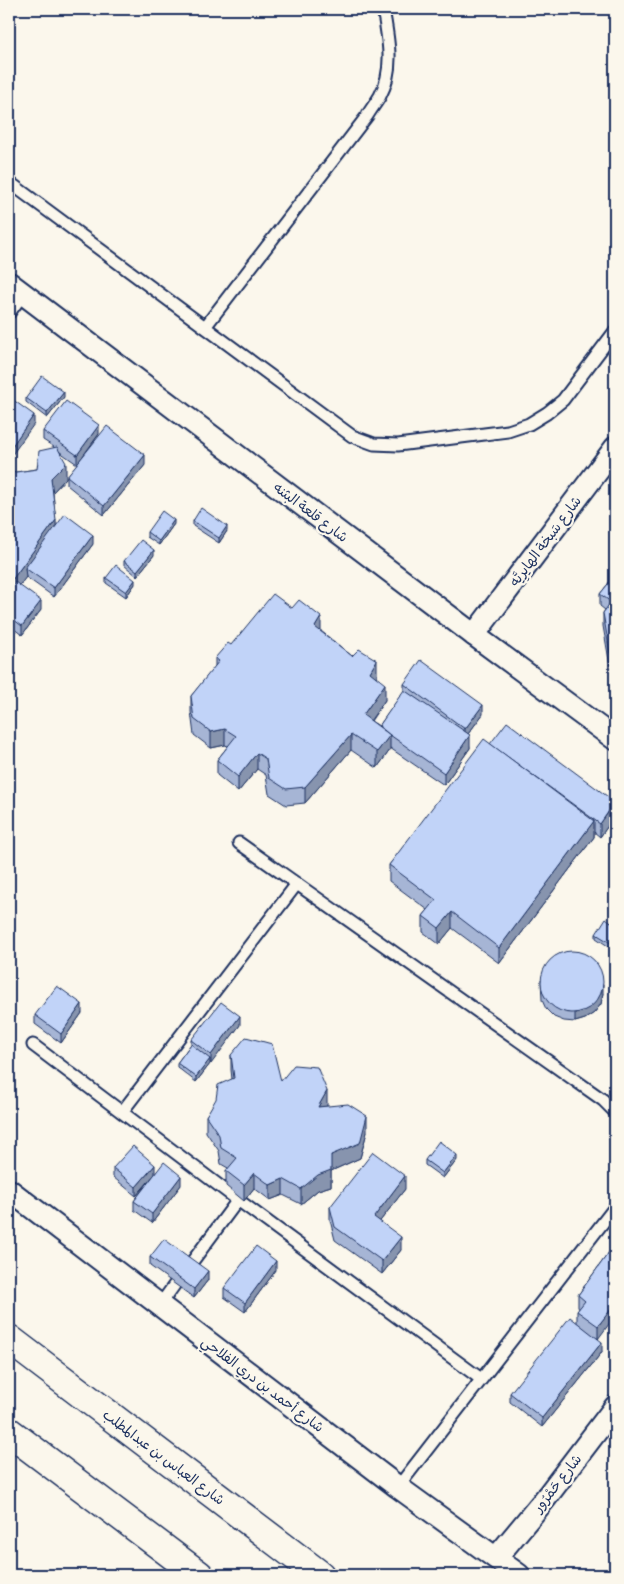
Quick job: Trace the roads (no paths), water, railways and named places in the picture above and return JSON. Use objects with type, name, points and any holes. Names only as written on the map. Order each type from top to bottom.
[{"type":"street","name":"شارع قلعة البثنه","points":[[16,288],[474,635],[615,739]]},
{"type":"street","name":"شارع سَبخة الهايرِيَّه","points":[[474,635],[615,448]]},
{"type":"street","name":"شارع أحمد بن دري الفلاحي","points":[[9,1190],[398,1486],[519,1575]]},
{"type":"street","name":"شارع العباس بن عبدالمطلب","points":[[9,1339],[320,1575]]},
{"type":"street","name":"شارع حَمْرُور","points":[[496,1558],[545,1499],[615,1407]]},
{"type":"street","points":[[9,1432],[199,1575]]},
{"type":"lane","points":[[205,327],[367,116],[380,96],[388,73],[390,49],[383,9]]},
{"type":"lane","points":[[9,182],[352,436],[374,444],[398,445],[508,431],[529,424],[563,400],[615,331]]},
{"type":"lane","points":[[9,312],[16,288]]},
{"type":"lane","points":[[239,842],[296,885],[603,1100],[615,1112]]},
{"type":"lane","points":[[122,1112],[296,885]]},
{"type":"lane","points":[[33,1046],[481,1379]]},
{"type":"lane","points":[[189,1266],[238,1200]]},
{"type":"lane","points":[[398,1486],[615,1207]]},
{"type":"lane","points":[[160,1304],[175,1284]]}]
